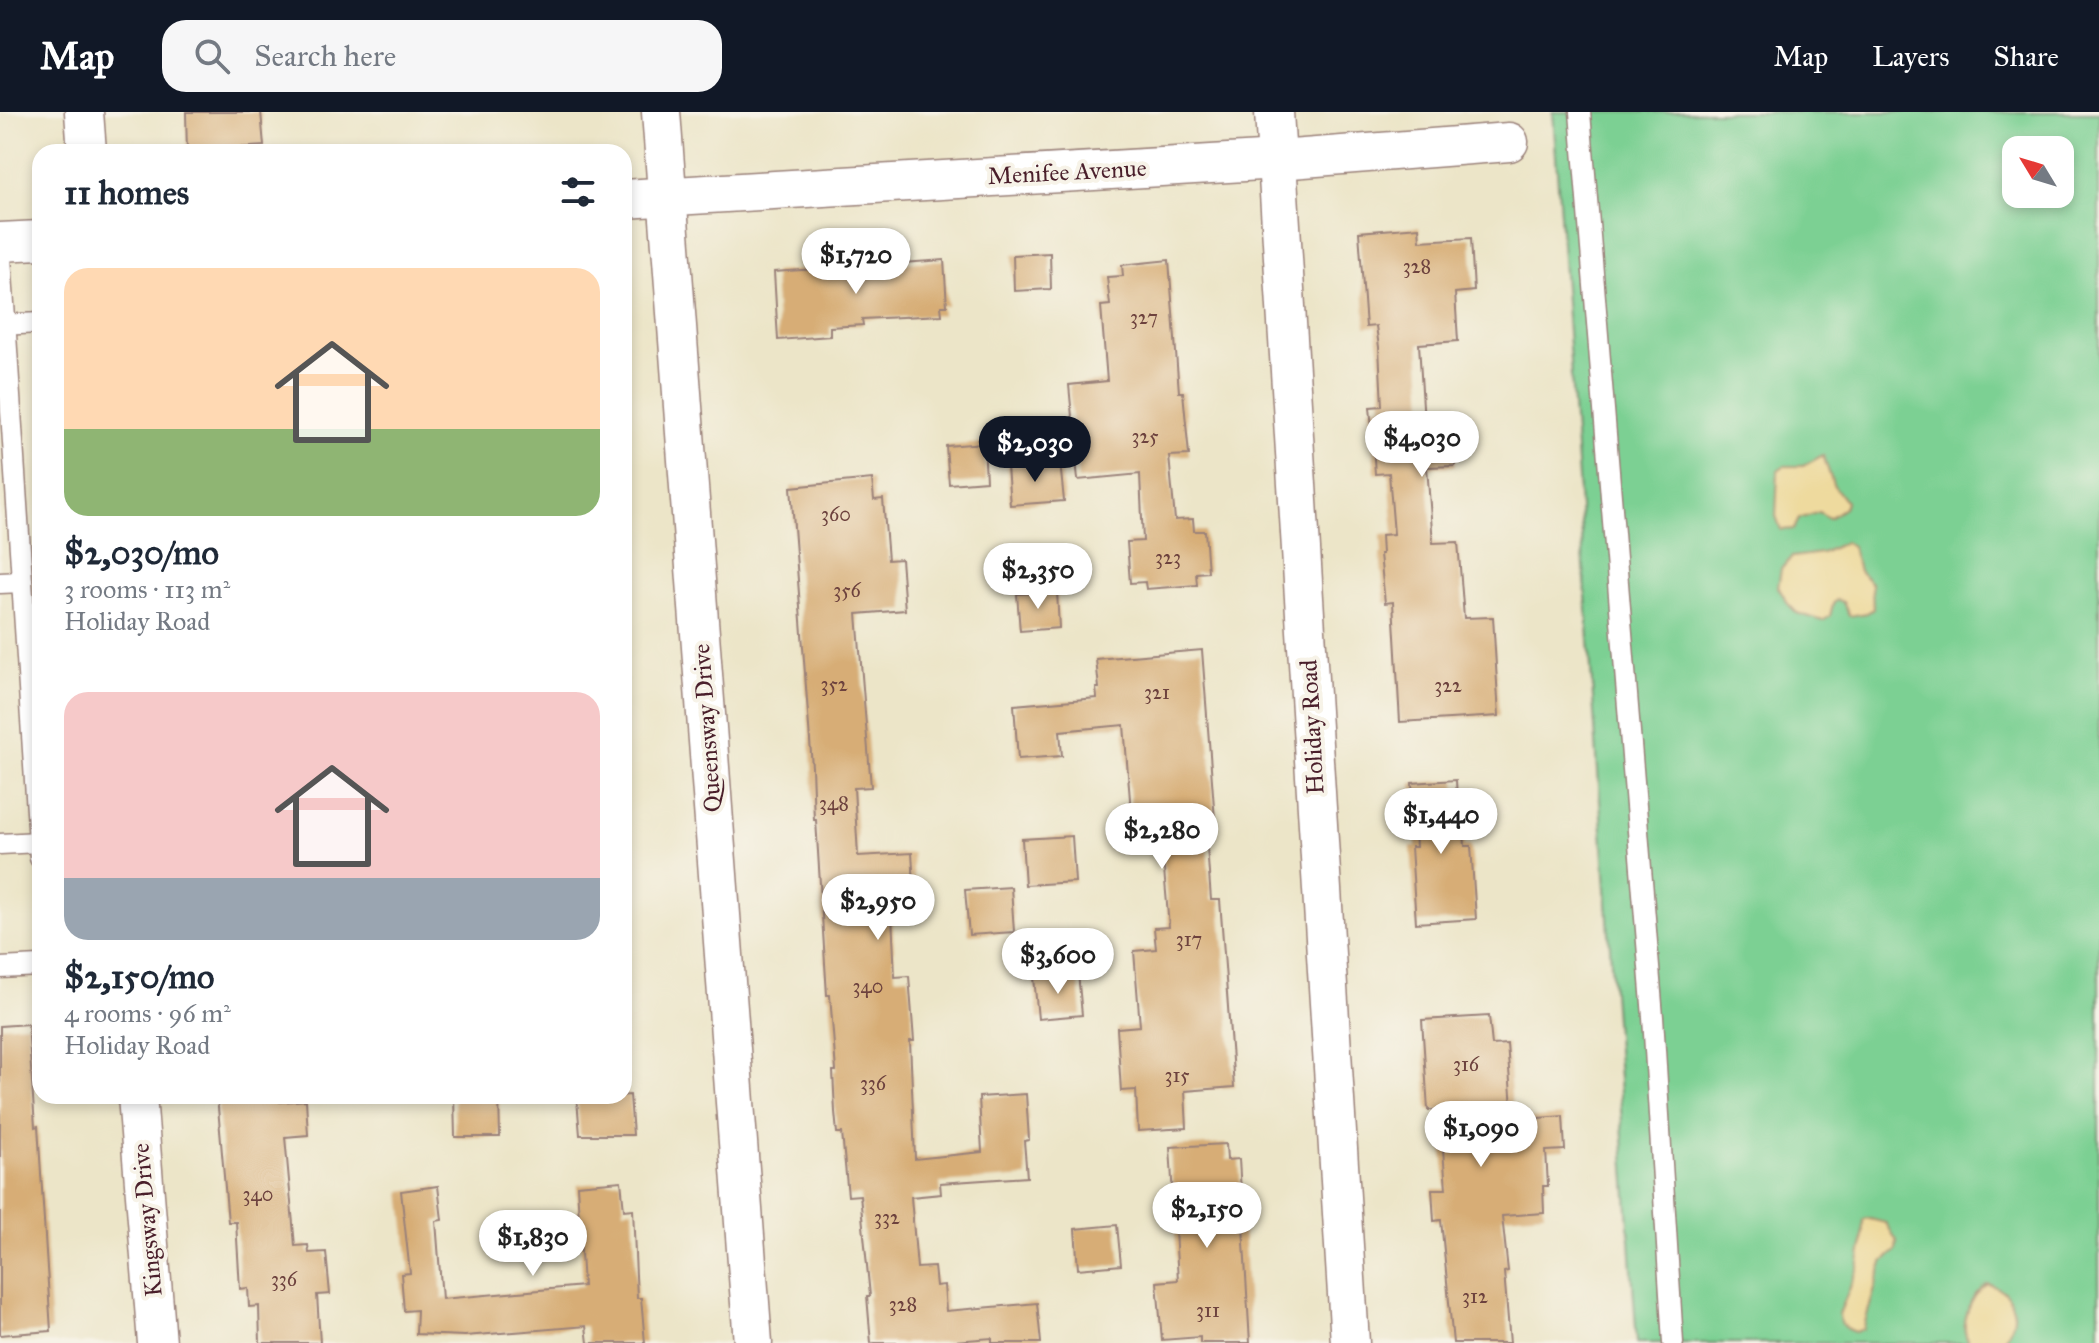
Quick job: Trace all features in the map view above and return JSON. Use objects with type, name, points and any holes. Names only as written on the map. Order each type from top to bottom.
[{"type":"street","points":[[84,112],[86,144]]},
{"type":"street","name":"Queensway Drive","points":[[661,112],[753,1343]]},
{"type":"street","name":"Holiday Road","points":[[1274,112],[1350,1343]]},
{"type":"street","name":"Menifee Avenue","points":[[632,198],[1278,160],[1509,142]]},
{"type":"street","points":[[0,242],[32,240]]},
{"type":"street","name":"Kingsway Drive","points":[[138,1104],[157,1343]]},
{"type":"lane","points":[[1580,112],[1653,1017],[1673,1343]]},
{"type":"lane","points":[[0,242],[32,740]]},
{"type":"lane","points":[[3,325],[32,323]]},
{"type":"lane","points":[[0,583],[22,582]]},
{"type":"lane","points":[[0,844],[32,849]]},
{"type":"lane","points":[[0,968],[32,966]]},
{"type":"green space","points":[[1553,112],[2099,112],[2099,1343],[1637,1343]]},
{"type":"sand","points":[[1823,455],[1833,484],[1846,502],[1844,508],[1829,518],[1819,512],[1799,519],[1794,529],[1781,530],[1776,516],[1778,470],[1784,466],[1803,466]]},
{"type":"sand","points":[[1845,542],[1852,546],[1859,571],[1872,584],[1873,609],[1849,616],[1843,602],[1837,600],[1830,616],[1823,621],[1797,613],[1778,587],[1781,569],[1792,557],[1822,553]]},
{"type":"sand","points":[[1863,1220],[1886,1223],[1897,1241],[1896,1251],[1883,1262],[1863,1329],[1855,1332],[1843,1326],[1839,1314],[1858,1268]]},
{"type":"sand","points":[[1988,1284],[2002,1290],[2009,1299],[2014,1314],[2012,1324],[2001,1343],[1969,1343],[1965,1327],[1968,1310],[1976,1294]]},
{"type":"building","points":[[186,112],[261,112],[264,144],[187,144]]},
{"type":"building","points":[[1419,227],[1420,241],[1471,238],[1474,291],[1455,293],[1458,341],[1419,344],[1424,422],[1451,420],[1452,431],[1463,440],[1454,450],[1455,466],[1427,467],[1433,543],[1458,542],[1464,618],[1493,617],[1499,716],[1400,722],[1393,602],[1385,603],[1380,554],[1381,535],[1394,534],[1389,473],[1375,474],[1370,407],[1382,406],[1379,347],[1376,326],[1366,327],[1359,232]]},
{"type":"building","points":[[1050,253],[1051,289],[1014,291],[1013,255]]},
{"type":"building","points":[[944,260],[947,306],[941,306],[942,315],[862,319],[863,325],[830,327],[830,336],[778,340],[774,272]]},
{"type":"building","points":[[1169,260],[1179,392],[1183,392],[1189,455],[1169,456],[1175,520],[1193,519],[1194,531],[1205,531],[1208,572],[1196,573],[1197,585],[1146,589],[1145,582],[1130,583],[1127,542],[1143,541],[1140,474],[1078,480],[1069,385],[1107,381],[1101,306],[1110,305],[1107,277],[1123,276],[1122,265]]},
{"type":"building","points":[[984,443],[986,481],[949,484],[946,446]]},
{"type":"building","points":[[1060,462],[1064,501],[1010,505],[1007,466]]},
{"type":"building","points":[[872,479],[874,500],[883,499],[888,560],[901,559],[905,610],[857,614],[871,787],[854,788],[858,856],[912,853],[916,915],[892,916],[895,977],[909,976],[914,1041],[910,1041],[915,1159],[982,1152],[979,1097],[1026,1094],[1029,1140],[1024,1141],[1027,1177],[940,1183],[941,1194],[911,1197],[917,1268],[934,1267],[936,1286],[944,1285],[946,1311],[1037,1303],[1041,1343],[992,1343],[992,1338],[871,1343],[867,1296],[870,1296],[860,1195],[848,1196],[842,1133],[837,1133],[835,1112],[833,1071],[836,1071],[830,995],[827,995],[791,487]]},
{"type":"building","points":[[1057,592],[1059,628],[1020,631],[1017,594]]},
{"type":"building","points":[[1202,650],[1216,833],[1206,833],[1211,900],[1220,900],[1234,1087],[1185,1091],[1187,1128],[1138,1131],[1136,1090],[1121,1091],[1117,1028],[1140,1026],[1134,951],[1156,949],[1154,928],[1169,927],[1162,847],[1134,849],[1124,725],[1060,731],[1062,756],[1018,759],[1014,705],[1097,698],[1096,659]]},
{"type":"building","points":[[1456,780],[1458,819],[1463,819],[1465,846],[1471,846],[1476,919],[1416,923],[1411,847],[1416,847],[1412,783]]},
{"type":"building","points":[[1072,836],[1075,882],[1025,885],[1022,839]]},
{"type":"building","points":[[1011,887],[1014,932],[969,935],[965,890]]},
{"type":"building","points":[[1078,973],[1082,1015],[1038,1019],[1034,977]]},
{"type":"building","points":[[1489,1016],[1492,1045],[1507,1044],[1513,1120],[1563,1116],[1565,1150],[1546,1151],[1548,1186],[1543,1186],[1544,1213],[1502,1216],[1508,1271],[1504,1272],[1510,1343],[1453,1343],[1441,1220],[1434,1221],[1432,1189],[1446,1189],[1440,1110],[1428,1110],[1422,1020]]},
{"type":"building","points":[[28,1024],[51,1331],[0,1335],[0,1026]]},
{"type":"building","points":[[218,1104],[306,1104],[308,1135],[285,1137],[295,1246],[308,1245],[309,1253],[326,1252],[330,1294],[317,1295],[320,1343],[260,1343],[259,1306],[249,1307],[248,1288],[240,1289],[236,1222],[228,1222]]},
{"type":"building","points":[[454,1104],[499,1104],[500,1137],[455,1137]]},
{"type":"building","points":[[577,1104],[631,1104],[633,1135],[580,1135]]},
{"type":"building","points":[[1226,1144],[1227,1160],[1239,1159],[1250,1343],[1200,1343],[1200,1337],[1162,1340],[1157,1282],[1178,1280],[1170,1147]]},
{"type":"building","points":[[621,1181],[624,1210],[633,1209],[637,1298],[641,1298],[645,1343],[588,1343],[586,1326],[465,1336],[416,1334],[417,1310],[404,1311],[401,1274],[410,1273],[401,1191],[438,1186],[442,1220],[436,1221],[442,1299],[583,1286],[577,1185]]},
{"type":"building","points":[[1117,1225],[1121,1265],[1078,1269],[1075,1229]]}]
